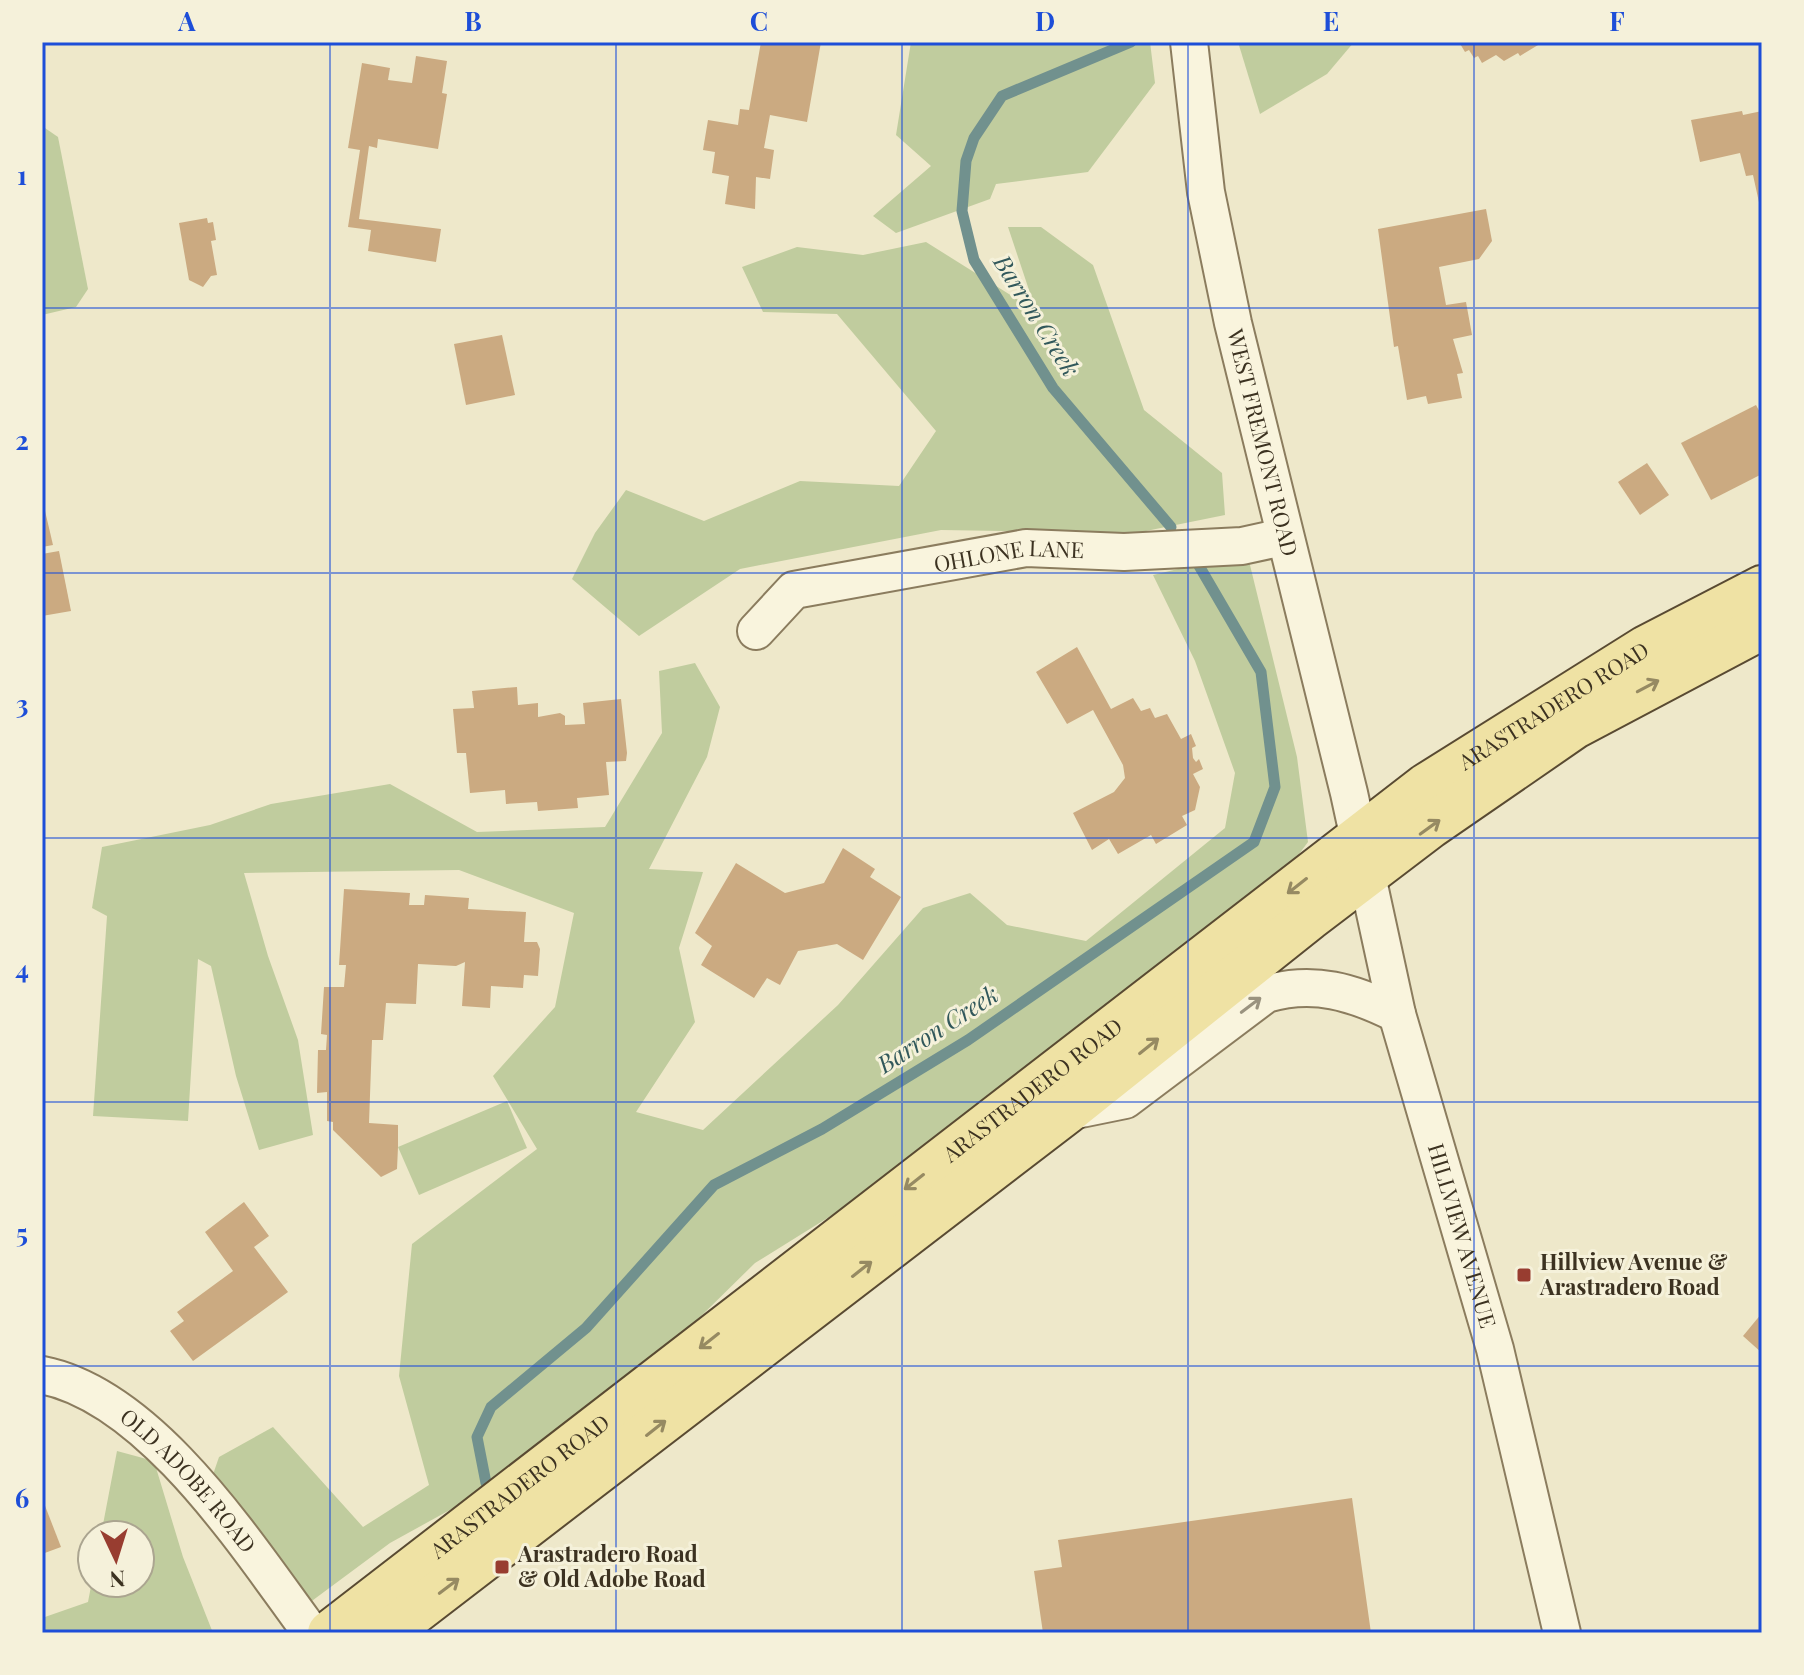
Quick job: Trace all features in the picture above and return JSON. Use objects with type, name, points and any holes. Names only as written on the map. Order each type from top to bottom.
[{"type":"main road","name":"ARASTRADERO ROAD","points":[[339,1629],[1066,1112],[1364,856],[1426,786],[1646,648],[1762,588]]},
{"type":"main road","name":"ARASTRADERO ROAD","points":[[339,1629],[1364,856],[1575,726],[1762,627]]},
{"type":"street","name":"WEST FREMONT ROAD","points":[[1189,42],[1206,192],[1283,537],[1364,856]]},
{"type":"street","name":"OHLONE LANE","points":[[756,631],[794,590],[1026,548],[1124,552],[1242,546],[1283,537]]},
{"type":"street","name":"HILLVIEW AVENUE","points":[[1364,856],[1397,1014],[1495,1349],[1562,1633]]},
{"type":"street","points":[[1066,1112],[1125,1100],[1266,994],[1279,990],[1316,986],[1343,991],[1397,1014]]},
{"type":"street","name":"OLD ADOBE ROAD","points":[[42,1375],[56,1377],[96,1398],[142,1428],[189,1472],[339,1629]]},
{"type":"green space","points":[[911,42],[1150,42],[1155,83],[1088,172],[996,184],[990,199],[896,233],[873,216],[931,166],[896,135]]},
{"type":"green space","points":[[1238,42],[1354,42],[1327,74],[1260,114]]},
{"type":"green space","points":[[42,126],[58,137],[88,289],[76,307],[42,315]]},
{"type":"green space","points":[[1008,227],[1041,227],[1093,265],[1144,410],[1222,473],[1225,515],[1136,533],[941,530],[740,569],[639,636],[572,579],[595,533],[626,490],[704,521],[800,481],[899,486],[936,431],[837,314],[763,312],[742,267],[797,247],[863,255],[926,242],[1036,311]]},
{"type":"green space","points":[[1224,558],[1249,561],[1297,757],[1308,842],[1245,926],[983,1121],[755,1263],[573,1442],[390,1543],[301,1609],[207,1492],[219,1457],[273,1427],[363,1527],[429,1485],[399,1376],[412,1244],[537,1149],[493,1076],[555,1007],[574,913],[459,870],[244,873],[268,956],[298,1040],[313,1135],[259,1150],[236,1076],[211,966],[198,959],[188,1121],[93,1116],[107,916],[92,908],[102,847],[210,825],[271,804],[390,784],[477,832],[605,827],[662,733],[659,671],[695,663],[720,707],[707,757],[649,869],[703,872],[679,948],[695,1022],[636,1112],[703,1130],[838,1005],[923,908],[970,893],[1007,925],[1086,941],[1225,828],[1235,773],[1195,661],[1153,575]]},
{"type":"green space","points":[[507,1101],[527,1148],[419,1195],[398,1147]]},
{"type":"green space","points":[[117,1451],[154,1461],[183,1557],[213,1633],[42,1633],[42,1618],[88,1602],[89,1599],[156,1599],[156,1519],[104,1519]]},
{"type":"building","points":[[761,42],[821,42],[807,122],[770,115],[764,148],[774,150],[770,179],[756,177],[755,209],[725,204],[729,176],[712,173],[715,152],[703,150],[708,120],[738,125],[740,109],[749,110]]},
{"type":"building","points":[[1459,42],[1543,42],[1520,56],[1518,53],[1504,61],[1496,55],[1482,63],[1469,50],[1465,52]]},
{"type":"building","points":[[416,56],[447,61],[442,93],[447,94],[438,149],[378,139],[377,148],[369,146],[359,219],[441,229],[436,262],[368,251],[371,230],[348,227],[360,150],[348,148],[362,63],[390,68],[388,80],[412,83]]},
{"type":"building","points":[[1742,111],[1743,115],[1762,111],[1762,216],[1753,175],[1746,176],[1740,153],[1700,162],[1691,120]]},
{"type":"building","points":[[1486,209],[1492,241],[1479,259],[1439,267],[1446,305],[1466,302],[1472,335],[1453,339],[1463,373],[1457,374],[1462,398],[1428,404],[1426,396],[1407,400],[1398,346],[1394,347],[1378,229]]},
{"type":"building","points":[[207,218],[208,223],[213,222],[216,240],[211,241],[217,275],[211,276],[203,287],[189,280],[179,223]]},
{"type":"building","points":[[502,335],[515,395],[466,405],[454,344]]},
{"type":"building","points":[[1756,405],[1762,416],[1762,474],[1711,500],[1681,443]]},
{"type":"building","points":[[1647,463],[1669,495],[1640,515],[1618,482]]},
{"type":"building","points":[[42,498],[53,545],[42,547]]},
{"type":"building","points":[[59,551],[71,611],[42,616],[42,554]]},
{"type":"building","points":[[1077,647],[1111,709],[1133,698],[1141,711],[1150,708],[1155,718],[1167,714],[1181,739],[1191,734],[1196,746],[1192,748],[1193,758],[1196,762],[1199,759],[1203,769],[1193,774],[1200,787],[1195,810],[1182,816],[1187,825],[1156,844],[1151,835],[1118,854],[1109,839],[1092,850],[1073,813],[1114,792],[1125,778],[1123,765],[1093,710],[1067,724],[1036,672]]},
{"type":"building","points":[[517,687],[518,705],[538,703],[538,717],[560,713],[565,716],[565,725],[585,724],[583,703],[621,699],[626,761],[606,762],[609,795],[577,798],[578,808],[538,811],[537,802],[506,804],[505,790],[470,793],[466,753],[457,753],[453,709],[474,708],[472,691]]},
{"type":"building","points":[[843,848],[875,869],[870,877],[901,897],[863,960],[837,944],[798,951],[780,985],[767,978],[754,998],[701,965],[712,946],[695,933],[736,863],[785,893],[824,883]]},
{"type":"building","points":[[344,889],[410,893],[409,905],[424,905],[425,895],[469,898],[468,909],[526,912],[524,942],[537,942],[540,949],[538,976],[524,975],[523,988],[491,986],[490,1008],[462,1006],[465,962],[456,966],[418,964],[416,1004],[386,1003],[383,1040],[372,1040],[369,1123],[398,1125],[398,1147],[397,1169],[381,1177],[333,1130],[333,1122],[327,1121],[327,1092],[317,1093],[318,1050],[326,1050],[327,1035],[321,1034],[324,987],[344,987],[346,965],[339,965]]},
{"type":"building","points":[[244,1202],[269,1236],[254,1247],[288,1292],[193,1361],[170,1331],[184,1321],[177,1312],[233,1271],[205,1232]]},
{"type":"building","points":[[1762,1313],[1762,1353],[1743,1336]]},
{"type":"building","points":[[42,1498],[61,1547],[42,1554]]},
{"type":"building","points":[[1352,1498],[1371,1633],[1043,1633],[1034,1571],[1062,1567],[1058,1540]]},
{"type":"waterway","name":"Barron Creek","points":[[1131,42],[1002,96],[974,138],[966,161],[962,211],[974,260],[1053,388],[1171,527]]},
{"type":"waterway","name":"Barron Creek","points":[[486,1483],[477,1437],[491,1407],[586,1328],[714,1185],[822,1129],[968,1040],[1254,842],[1275,787],[1261,672],[1198,564]]},
{"type":"place","name":"Hillview Avenue & Arastradero Road","points":[[1524,1275]]},
{"type":"place","name":"Arastradero Road & Old Adobe Road","points":[[502,1567]]}]
